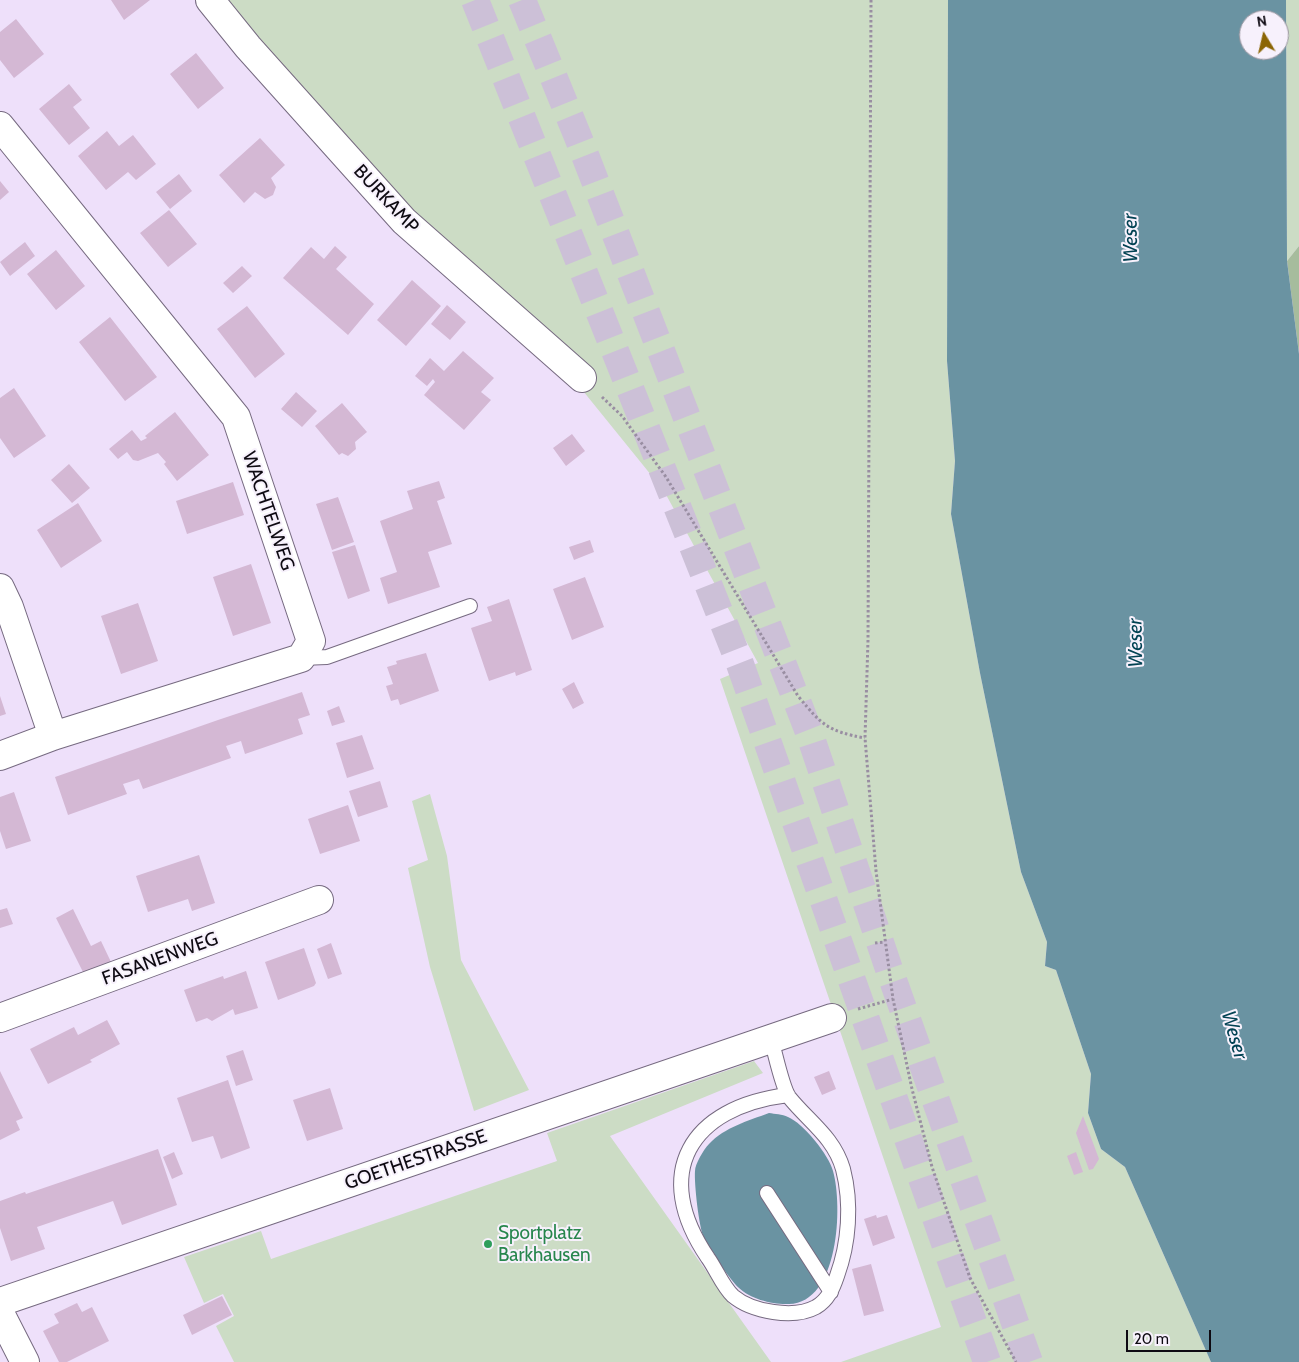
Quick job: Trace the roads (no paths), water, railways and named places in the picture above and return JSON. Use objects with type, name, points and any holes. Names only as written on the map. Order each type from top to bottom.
[{"type":"street","name":"BURKAMP","points":[[210,0],[248,48],[404,221],[582,378]]},
{"type":"street","name":"WACHTELWEG","points":[[0,126],[236,417],[311,641],[301,658]]},
{"type":"street","points":[[0,588],[9,607],[53,736]]},
{"type":"street","points":[[0,756],[53,736],[301,658]]},
{"type":"street","name":"FASANENWEG","points":[[0,1018],[319,900]]},
{"type":"street","name":"GOETHESTRASSE","points":[[0,1302],[832,1018]]},
{"type":"street","points":[[0,1313],[25,1362]]},
{"type":"lane","points":[[301,658],[327,657],[470,606]]},
{"type":"lane","points":[[771,1039],[788,1095],[830,1139],[843,1168],[848,1216],[845,1254],[831,1292],[816,1307],[791,1313],[759,1310],[733,1296],[696,1241],[682,1199],[680,1173],[688,1150],[698,1134],[726,1112],[766,1098],[788,1095]]},
{"type":"lane","points":[[767,1193],[831,1292]]},
{"type":"water","name":"Weser","points":[[948,0],[1286,0],[1286,10],[1239,10],[1239,60],[1286,60],[1287,261],[1299,354],[1299,1362],[1211,1362],[1125,1167],[1101,1149],[1088,1113],[1091,1074],[1056,970],[1045,966],[1047,942],[1021,872],[980,673],[951,514],[955,461],[947,361]]},
{"type":"water","points":[[769,1113],[794,1120],[808,1133],[821,1148],[831,1164],[836,1187],[837,1228],[834,1250],[828,1271],[818,1288],[806,1299],[789,1304],[769,1302],[756,1298],[744,1292],[735,1284],[704,1238],[700,1225],[696,1195],[695,1168],[709,1144],[729,1129]]},
{"type":"tunnel","points":[[475,0],[740,664],[987,1362]]},
{"type":"tunnel","points":[[522,0],[578,137],[809,732],[889,969],[1029,1362]]},
{"type":"place","name":"Sportplatz Barkhausen","points":[[488,1244]]}]
